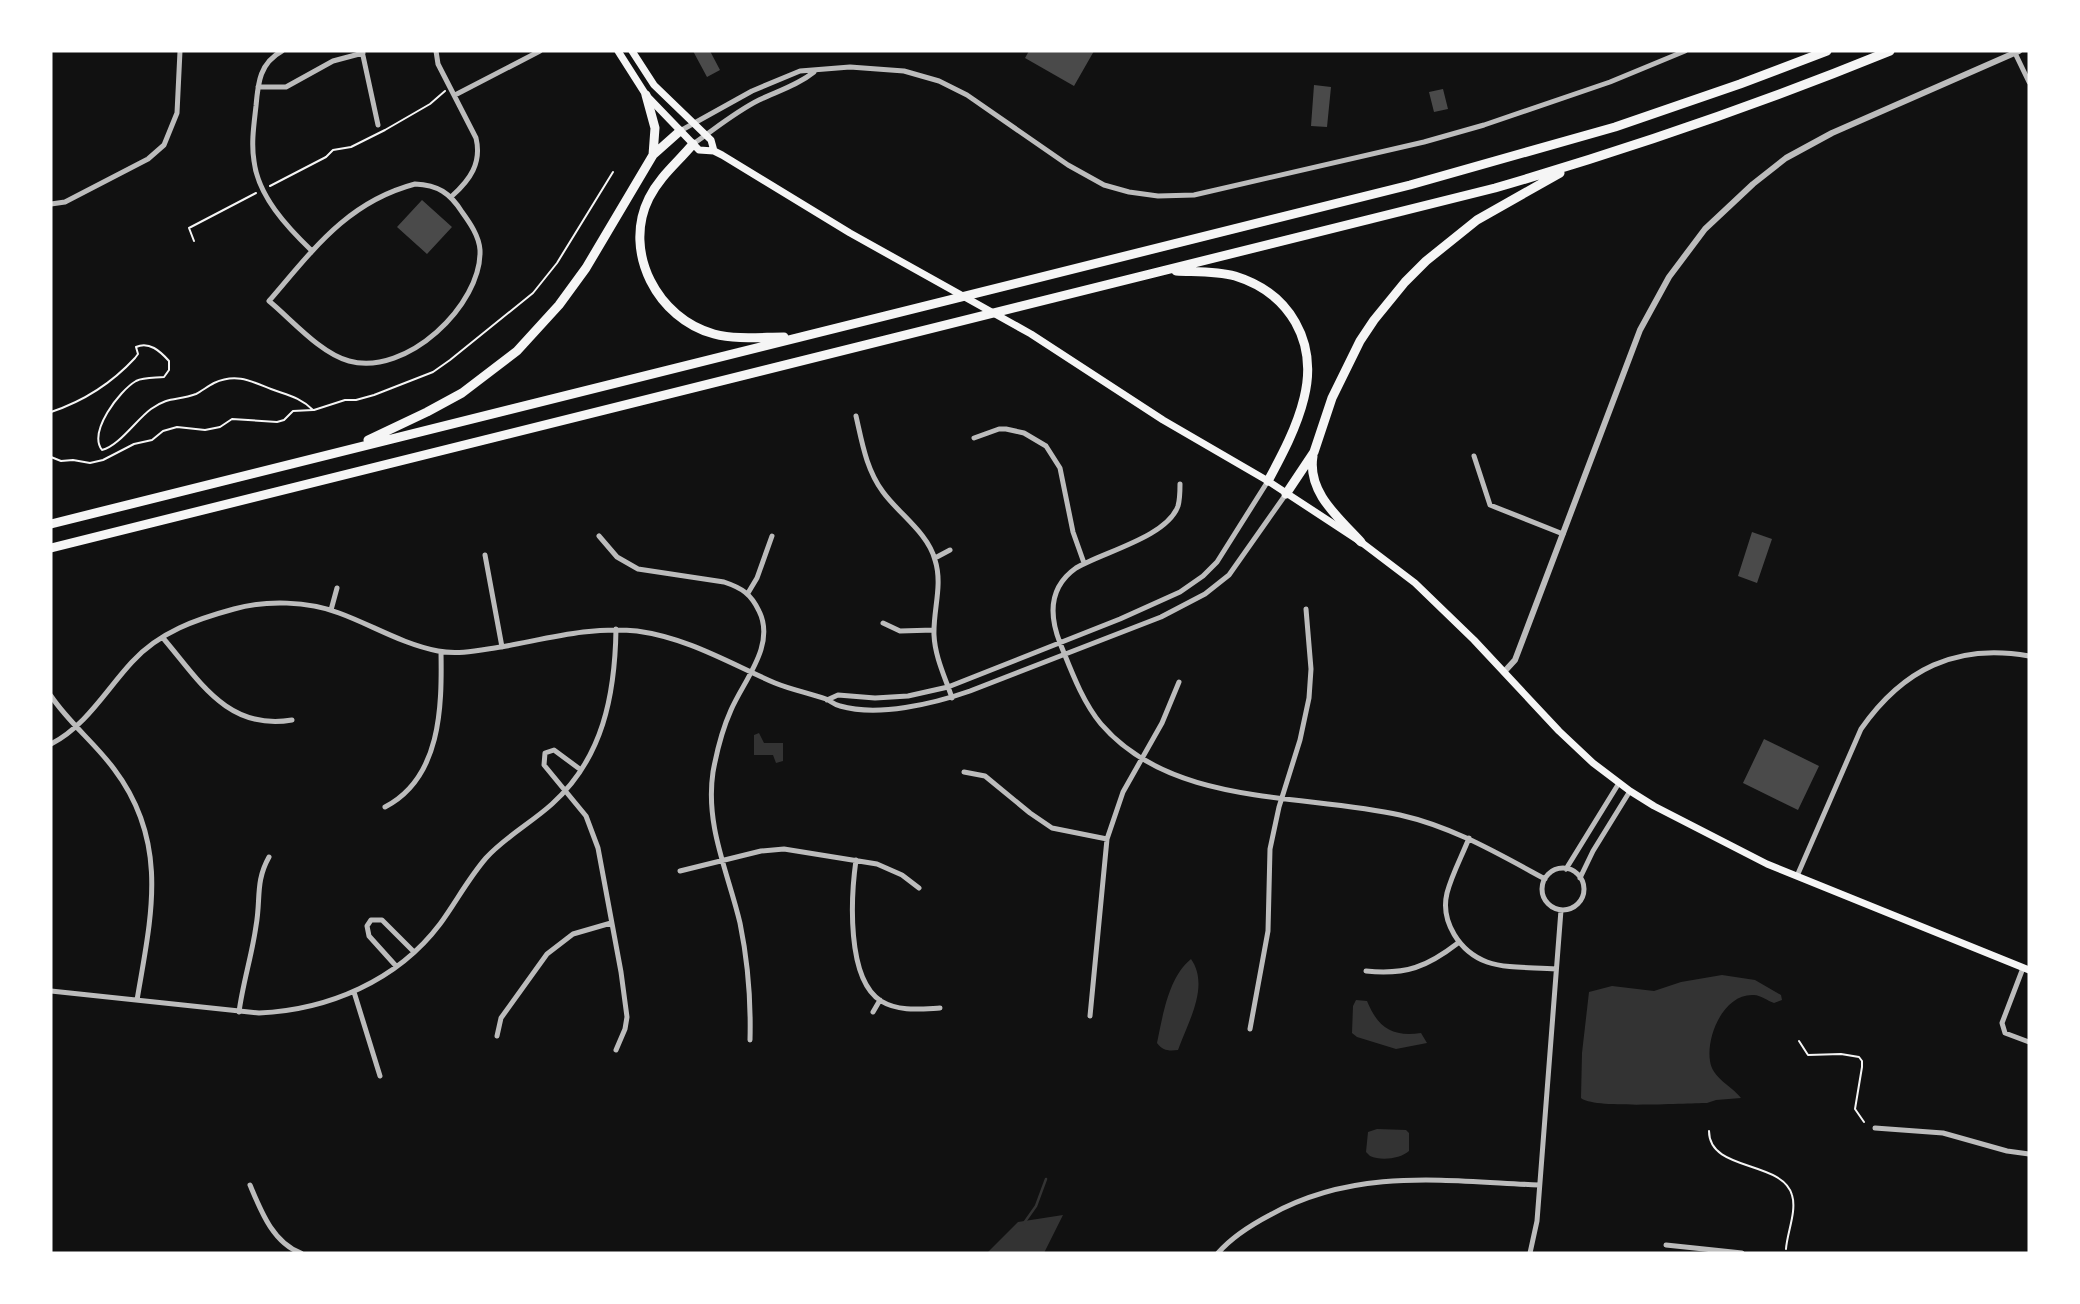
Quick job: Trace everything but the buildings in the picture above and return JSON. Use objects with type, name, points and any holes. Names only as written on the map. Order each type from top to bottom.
[{"type":"highway","points":[[51,524],[1410,185],[1530,153],[1662,112],[1827,51]]},
{"type":"highway","points":[[51,548],[1166,271],[1573,166],[1730,113],[1890,51]]},
{"type":"highway","points":[[646,94],[654,128],[653,155]]},
{"type":"highway","points":[[348,449],[462,393],[517,351],[559,305],[586,268],[653,155],[680,131]]},
{"type":"highway","points":[[694,144],[662,176],[643,214],[640,229],[641,253],[652,286],[664,304],[677,316],[716,335],[796,337]]},
{"type":"highway","points":[[1361,542],[1322,499],[1314,483],[1311,468],[1332,398],[1354,353],[1374,320],[1405,282],[1443,245],[1477,220],[1573,166]]},
{"type":"highway","points":[[1166,271],[1233,276],[1257,285],[1278,299],[1300,331],[1308,365],[1304,399],[1285,448],[1268,481]]},
{"type":"highway","points":[[1286,494],[1314,452]]},
{"type":"main road","points":[[618,51],[646,94],[699,150],[713,151],[926,277],[1031,334],[1163,420],[1268,481],[1361,542],[1415,583],[1474,640],[1559,731],[1593,763],[1630,792],[1706,834],[1797,876],[2026,969]]},
{"type":"main road","points":[[632,51],[654,85],[711,140],[713,151]]},
{"type":"street","points":[[51,204],[65,202],[148,159],[164,145],[177,113],[180,51]]},
{"type":"street","points":[[282,51],[274,55],[262,68],[258,87],[253,141],[257,173],[279,217],[312,251]]},
{"type":"street","points":[[436,51],[438,64],[476,138],[478,156],[475,169],[453,196]]},
{"type":"street","points":[[455,95],[540,51]]},
{"type":"street","points":[[680,131],[752,91],[800,71],[814,72],[850,67],[904,71],[939,81],[967,95],[1068,165],[1104,185],[1129,192],[1166,196],[1194,195],[1436,139],[1597,86],[1685,51]]},
{"type":"street","points":[[258,87],[286,87],[333,61],[363,52],[378,125]]},
{"type":"street","points":[[1504,672],[1515,660],[1640,330],[1669,277],[1705,229],[1753,184],[1786,158],[1832,133],[2017,52],[2029,82]]},
{"type":"street","points":[[694,144],[731,116],[814,72]]},
{"type":"street","points":[[415,184],[431,185],[453,196],[474,229],[480,247],[477,277],[445,322],[418,348],[367,363],[341,358],[330,353],[269,301],[336,225],[349,215],[405,186],[415,184]]},
{"type":"street","points":[[856,416],[867,461],[876,480],[883,492],[926,541],[935,558],[938,593],[934,630],[939,661],[952,698]]},
{"type":"street","points":[[974,439],[1006,429],[1024,432],[1046,446],[1060,468],[1073,532],[1084,563]]},
{"type":"street","points":[[1475,456],[1490,505],[1563,534]]},
{"type":"street","points":[[827,699],[838,695],[875,698],[908,696],[948,687],[1180,592],[1203,576],[1227,549],[1268,481]]},
{"type":"street","points":[[1180,484],[1177,509],[1164,523],[1144,537],[1084,563],[1066,575],[1054,594],[1053,620],[1060,643],[1080,690],[1100,723],[1140,757],[1187,780],[1398,815],[1435,825],[1469,838],[1545,879]]},
{"type":"street","points":[[51,744],[76,727],[133,660],[163,638],[186,624],[254,605],[285,604],[331,610],[405,642],[441,652],[472,652],[616,629],[678,639],[796,691],[827,699],[837,706],[882,709],[952,698],[1161,617],[1205,594],[1229,575],[1286,494]]},
{"type":"street","points":[[599,536],[617,556],[638,569],[724,582],[748,593],[763,619],[761,652],[724,726],[711,785],[712,815],[720,861],[739,920],[745,950],[749,983],[750,1040]]},
{"type":"street","points":[[748,593],[757,578],[772,536]]},
{"type":"street","points":[[935,558],[950,550]]},
{"type":"street","points":[[485,555],[502,647]]},
{"type":"street","points":[[331,610],[337,588]]},
{"type":"street","points":[[1250,1029],[1268,932],[1270,849],[1279,807],[1306,720],[1309,698],[1311,669],[1306,609]]},
{"type":"street","points":[[883,623],[900,631],[934,630]]},
{"type":"street","points":[[51,991],[239,1012],[270,1012],[302,1009],[354,992],[396,966],[414,952],[440,924],[488,856],[565,791],[582,770],[592,754],[609,709],[616,629]]},
{"type":"street","points":[[163,638],[209,694],[223,705],[255,719],[273,723],[292,720]]},
{"type":"street","points":[[385,807],[410,789],[431,750],[440,711],[441,652]]},
{"type":"street","points":[[1797,876],[1857,737],[1873,712],[1898,685],[1929,666],[1956,657],[1995,652],[2029,656]]},
{"type":"street","points":[[1090,1016],[1107,839],[1123,792],[1140,757],[1162,723],[1179,682]]},
{"type":"street","points":[[51,696],[128,789],[145,831],[152,861],[153,898],[137,1000]]},
{"type":"street","points":[[582,770],[554,750],[545,753],[542,761],[578,803],[594,833],[626,1017],[625,1029],[616,1050]]},
{"type":"street","points":[[964,772],[985,776],[1052,828],[1107,839]]},
{"type":"street","points":[[1566,869],[1619,783]]},
{"type":"street","points":[[1580,878],[1593,851],[1630,792]]},
{"type":"street","points":[[1469,838],[1446,899],[1449,923],[1458,943],[1493,964],[1556,969]]},
{"type":"street","points":[[680,871],[761,851],[784,849],[856,860],[889,869],[919,888]]},
{"type":"street","points":[[239,1012],[243,980],[256,927],[260,873],[269,857]]},
{"type":"street","points":[[856,860],[851,913],[865,982],[880,1000],[908,1009],[940,1008]]},
{"type":"street","points":[[1566,869],[1580,878],[1584,891],[1574,907],[1562,910],[1549,905],[1544,899],[1542,892],[1545,879],[1554,871],[1566,869]]},
{"type":"street","points":[[1530,1253],[1535,1235],[1562,910]]},
{"type":"street","points":[[396,966],[369,936],[367,926],[371,920],[382,920],[414,952]]},
{"type":"street","points":[[497,1036],[501,1018],[547,954],[573,934],[611,923]]},
{"type":"street","points":[[1366,971],[1388,974],[1413,970],[1458,943]]},
{"type":"street","points":[[2026,969],[2002,1023],[2005,1033],[2029,1042]]},
{"type":"street","points":[[354,992],[380,1076]]},
{"type":"street","points":[[873,1012],[880,1000]]},
{"type":"street","points":[[1875,1128],[1943,1133],[2007,1151],[2029,1154]]},
{"type":"street","points":[[1218,1253],[1245,1230],[1278,1210],[1320,1193],[1354,1184],[1402,1180],[1539,1185]]},
{"type":"street","points":[[250,1185],[275,1234],[286,1246],[301,1253]]},
{"type":"street","points":[[1666,1245],[1742,1253]]},
{"type":"path","points":[[269,186],[326,157],[333,150],[351,147],[385,130],[430,104],[447,90]]},
{"type":"path","points":[[51,457],[61,461],[90,463],[103,460],[134,444],[152,440],[163,431],[177,427],[205,430],[220,427],[232,419],[284,421],[293,411],[313,410],[374,395],[433,372],[533,293],[557,262],[613,172]]},
{"type":"path","points":[[194,241],[189,228],[261,191]]},
{"type":"path","points":[[51,412],[105,387],[135,358],[138,354],[136,347],[145,345],[154,348],[169,361],[169,370],[164,377],[136,381],[117,399],[102,421],[98,439],[102,450],[114,444],[138,420],[164,400],[198,393],[216,382],[228,379],[252,380],[296,398],[313,410]]},
{"type":"path","points":[[1799,1041],[1805,1052],[1813,1056],[1841,1054],[1859,1057],[1862,1067],[1856,1109],[1864,1122]]},
{"type":"path","points":[[1709,1131],[1711,1141],[1725,1156],[1780,1178],[1787,1185],[1793,1200],[1786,1250]]},
{"type":"shaded area","points":[[759,733],[764,743],[783,743],[783,761],[776,763],[773,755],[754,755],[754,735]]},
{"type":"shaded area","points":[[1191,959],[1198,981],[1192,1016],[1178,1050],[1166,1050],[1157,1043],[1164,1009],[1177,976]]},
{"type":"shaded area","points":[[1722,975],[1755,980],[1781,995],[1782,1000],[1774,1003],[1756,995],[1743,996],[1726,1008],[1714,1029],[1710,1051],[1712,1067],[1718,1077],[1741,1098],[1707,1103],[1640,1105],[1602,1103],[1581,1098],[1582,1053],[1589,992],[1612,986],[1654,991],[1681,982]]},
{"type":"shaded area","points":[[1356,1000],[1367,1001],[1376,1018],[1387,1029],[1402,1033],[1421,1033],[1427,1043],[1396,1049],[1357,1037],[1352,1033],[1353,1006]]},
{"type":"shaded area","points":[[1377,1129],[1406,1130],[1409,1133],[1409,1151],[1390,1158],[1370,1156],[1366,1152],[1368,1132]]},
{"type":"shaded area","points":[[1063,1215],[1044,1253],[987,1253],[1018,1222]]},
{"type":"waterway","points":[[1024,1223],[1036,1206],[1046,1179]]}]
